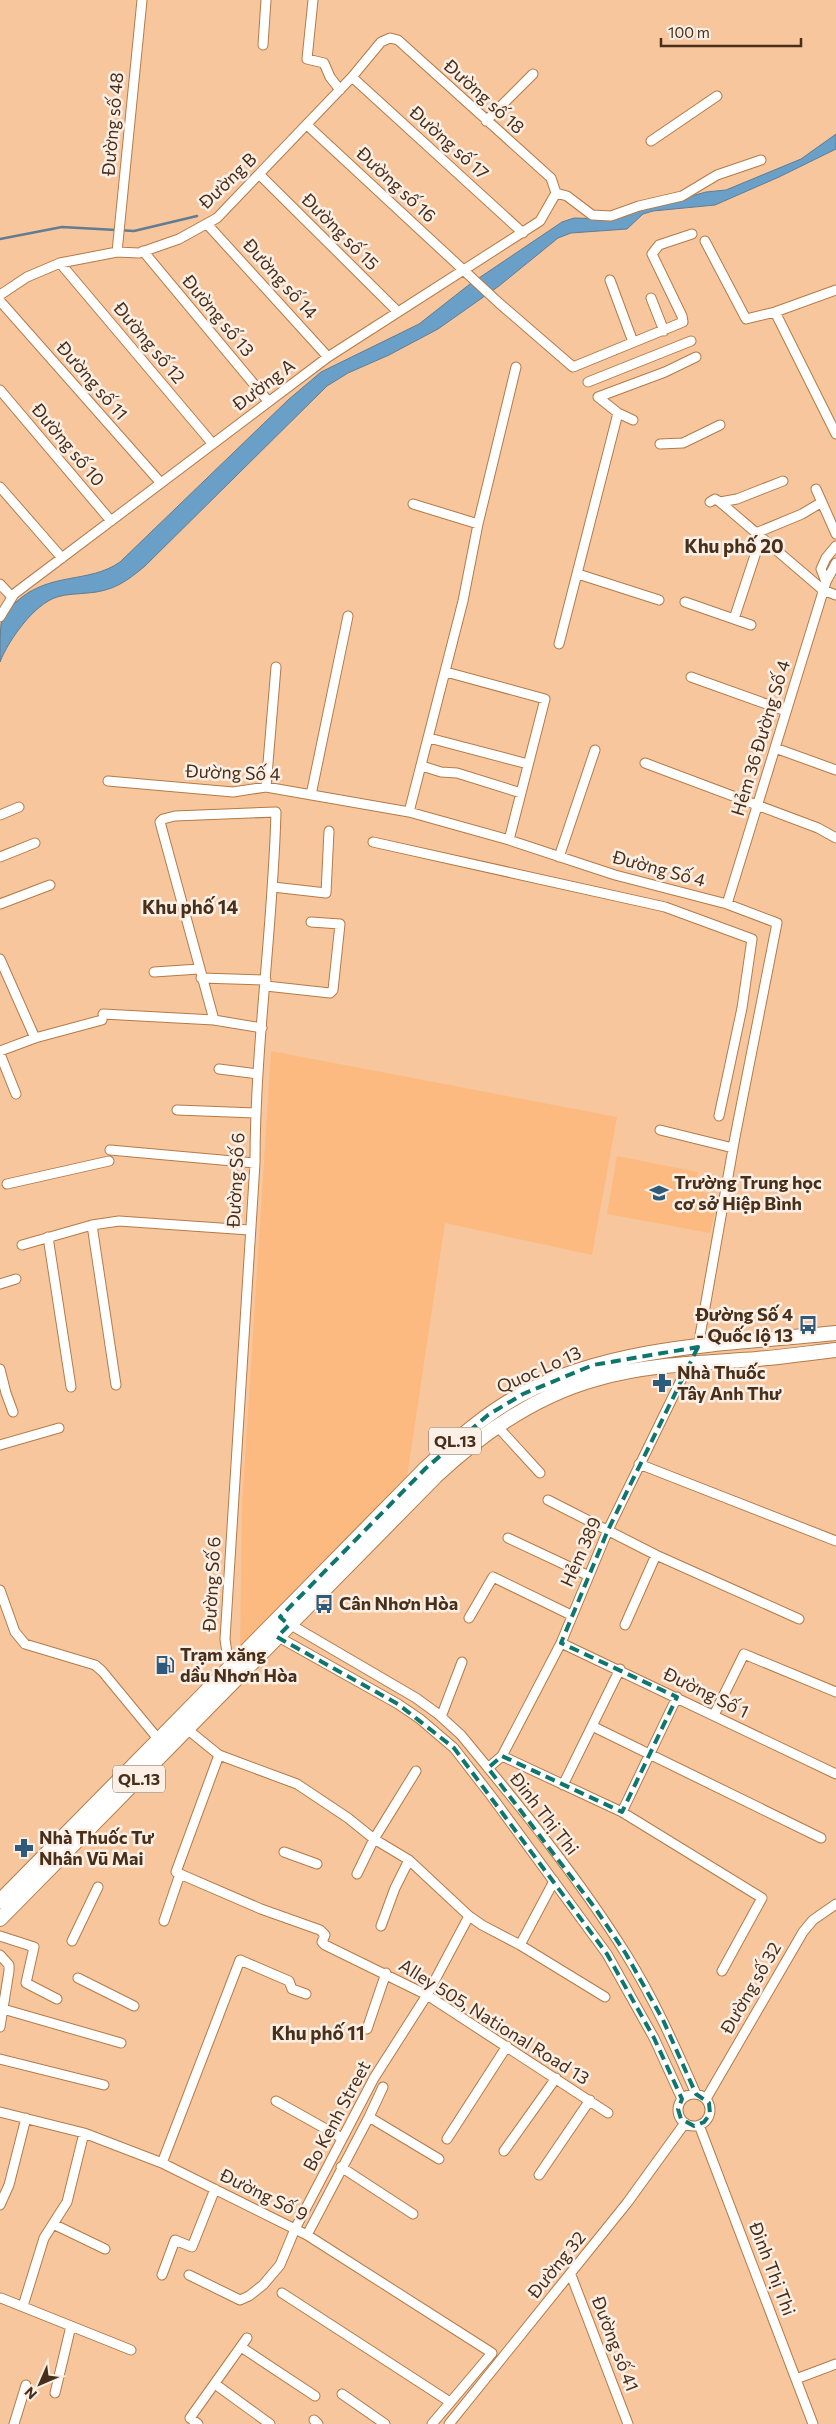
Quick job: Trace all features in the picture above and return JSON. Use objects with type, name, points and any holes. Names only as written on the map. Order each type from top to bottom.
[{"type":"highway","name":"Quoc Lo 13","points":[[284,1621],[426,1468],[450,1445],[488,1415],[523,1394],[594,1365],[662,1351],[836,1333]]},
{"type":"highway","points":[[693,1363],[698,1347]]},
{"type":"highway","name":"Quoc Lo 13","points":[[0,1919],[187,1729],[284,1621],[460,1454],[497,1426],[546,1397],[596,1379],[665,1366],[758,1359],[836,1350]]},
{"type":"highway","name":"Quoc Lo 13","points":[[0,1901],[230,1668],[272,1633]]},
{"type":"street","name":"Đường số 48","points":[[118,252],[142,0]]},
{"type":"street","points":[[263,44],[266,0]]},
{"type":"street","points":[[313,0],[307,58],[324,63],[330,77],[340,90]]},
{"type":"street","name":"Đường số 18","points":[[381,42],[390,38],[398,40],[551,178],[556,193]]},
{"type":"street","name":"Đường B","points":[[0,295],[27,277],[60,263],[118,252],[143,252],[179,238],[217,218],[340,90],[381,42]]},
{"type":"street","points":[[486,121],[533,74]]},
{"type":"street","name":"Đường số 17","points":[[352,77],[523,233]]},
{"type":"street","points":[[652,141],[716,96]]},
{"type":"street","name":"Đường số 16","points":[[307,124],[499,303],[573,367],[634,342]]},
{"type":"street","points":[[556,193],[567,196],[592,215],[611,216],[639,206],[682,196],[716,175],[762,160]]},
{"type":"street","name":"Đường số 15","points":[[259,174],[398,312]]},
{"type":"street","name":"Đường A","points":[[0,617],[12,597],[160,482],[328,357],[540,221],[556,193]]},
{"type":"street","name":"Đường số 14","points":[[207,224],[328,357]]},
{"type":"street","points":[[610,280],[634,342],[684,320],[652,254],[653,250],[659,245],[692,234]]},
{"type":"street","points":[[705,241],[746,319],[775,312],[836,290]]},
{"type":"street","name":"Đường số 13","points":[[143,252],[268,402]]},
{"type":"street","name":"Đường số 12","points":[[60,263],[212,443]]},
{"type":"street","points":[[651,298],[664,330]]},
{"type":"street","name":"Đường số 11","points":[[0,301],[160,482]]},
{"type":"street","points":[[775,312],[836,434]]},
{"type":"street","points":[[588,382],[690,341]]},
{"type":"street","points":[[633,420],[618,413],[598,397],[665,372],[696,357]]},
{"type":"street","points":[[410,812],[446,672],[478,524],[516,367]]},
{"type":"street","name":"Đường số 10","points":[[0,390],[111,521]]},
{"type":"street","points":[[559,644],[618,413]]},
{"type":"street","points":[[660,444],[682,443],[720,425]]},
{"type":"street","points":[[720,502],[737,498],[783,481]]},
{"type":"street","points":[[0,486],[62,558]]},
{"type":"street","points":[[816,489],[836,534]]},
{"type":"street","points":[[710,502],[715,499],[720,502],[758,535],[836,595]]},
{"type":"street","points":[[734,619],[758,535],[822,502]]},
{"type":"street","points":[[413,504],[478,524]]},
{"type":"street","name":"Hẻm 36 Đường Số 4","points":[[825,586],[821,569],[826,558],[836,546]]},
{"type":"street","name":"Hẻm 36 Đường Số 4","points":[[727,904],[825,586],[836,563]]},
{"type":"street","points":[[578,574],[659,600]]},
{"type":"street","points":[[0,584],[12,597]]},
{"type":"street","points":[[685,602],[751,625]]},
{"type":"street","points":[[311,794],[348,616]]},
{"type":"street","points":[[266,787],[276,667]]},
{"type":"street","points":[[446,672],[544,699],[509,840]]},
{"type":"street","points":[[691,678],[786,711]]},
{"type":"street","points":[[429,738],[528,764]]},
{"type":"street","points":[[775,748],[836,770]]},
{"type":"street","points":[[559,857],[595,750]]},
{"type":"street","points":[[645,763],[818,828],[836,838]]},
{"type":"street","points":[[422,766],[441,772],[457,773],[521,792]]},
{"type":"street","name":"Đường Số 4","points":[[108,781],[233,792],[266,787],[410,812],[509,840],[615,875],[727,904],[777,923],[733,1148],[698,1347]]},
{"type":"street","points":[[0,814],[19,807]]},
{"type":"street","name":"Đường Số 6","points":[[200,974],[160,822],[163,819],[175,816],[276,812],[273,887],[255,1113],[255,1163],[249,1230],[225,1639],[230,1668]]},
{"type":"street","points":[[273,887],[326,894],[329,831]]},
{"type":"street","points":[[373,842],[664,907],[752,939],[742,1008],[719,1116]]},
{"type":"street","points":[[0,856],[35,843]]},
{"type":"street","points":[[0,904],[50,885]]},
{"type":"street","points":[[154,972],[200,974],[330,993],[332,990],[340,924],[311,922]]},
{"type":"street","points":[[0,959],[35,1038]]},
{"type":"street","points":[[200,974],[214,1020]]},
{"type":"street","points":[[742,1008],[759,1014]]},
{"type":"street","points":[[16,1094],[0,1052],[35,1038],[102,1017],[214,1020],[262,1028]]},
{"type":"street","points":[[219,1069],[258,1074]]},
{"type":"street","points":[[177,1110],[255,1113]]},
{"type":"street","points":[[660,1130],[733,1148]]},
{"type":"street","points":[[110,1150],[255,1163]]},
{"type":"street","points":[[7,1184],[110,1160]]},
{"type":"street","points":[[22,1245],[92,1225],[119,1221],[249,1230]]},
{"type":"street","points":[[92,1225],[116,1385]]},
{"type":"street","points":[[48,1237],[71,1387]]},
{"type":"street","points":[[0,1284],[16,1279]]},
{"type":"street","name":"Hẻm 389","points":[[502,1756],[561,1643],[570,1615],[587,1575],[639,1464],[685,1372],[693,1363]]},
{"type":"street","points":[[0,1368],[3,1394],[13,1412]]},
{"type":"street","points":[[497,1426],[540,1473]]},
{"type":"street","points":[[0,1445],[59,1428]]},
{"type":"street","points":[[639,1464],[836,1541]]},
{"type":"street","points":[[548,1500],[656,1555],[799,1619]]},
{"type":"street","points":[[508,1538],[587,1575]]},
{"type":"street","points":[[625,1625],[656,1555]]},
{"type":"street","points":[[469,1618],[493,1577],[570,1615]]},
{"type":"street","points":[[0,1590],[16,1632],[25,1644],[94,1665],[102,1670],[159,1740]]},
{"type":"street","name":"Đinh Thị Thi","points":[[284,1621],[400,1687],[441,1717],[461,1736],[488,1768],[595,1908],[626,1954],[663,2020],[696,2094]]},
{"type":"street","name":"Đinh Thị Thi","points":[[272,1633],[398,1704],[441,1736],[476,1776],[595,1935],[626,1986],[654,2038],[682,2099]]},
{"type":"street","name":"Đường Số 1","points":[[561,1643],[620,1669],[836,1774]]},
{"type":"street","points":[[714,1715],[744,1654],[836,1692]]},
{"type":"street","points":[[441,1717],[462,1662]]},
{"type":"street","points":[[563,1785],[620,1669]]},
{"type":"street","points":[[622,1812],[677,1697]]},
{"type":"street","points":[[592,1726],[821,1838]]},
{"type":"street","points":[[187,1729],[219,1755],[297,1784],[348,1818],[374,1839],[409,1860],[469,1916],[605,1997]]},
{"type":"street","points":[[164,1921],[178,1873],[219,1755]]},
{"type":"street","points":[[488,1768],[502,1756],[622,1812],[762,1898],[722,1971]]},
{"type":"street","points":[[357,1874],[374,1839],[416,1771]]},
{"type":"street","points":[[284,1852],[317,1864]]},
{"type":"street","points":[[381,1926],[395,1888],[409,1860]]},
{"type":"street","name":"Alley 505, National Road 13","points":[[178,1873],[261,1909],[320,1930],[325,1935],[322,1942],[325,1945],[386,1973],[427,1995],[608,2113]]},
{"type":"street","points":[[520,1946],[554,1881]]},
{"type":"street","points":[[72,1941],[98,1887]]},
{"type":"street","name":"Đường số 32","points":[[706,2099],[802,1932],[813,1920],[836,1904]]},
{"type":"street","name":"Bo Kenh Street","points":[[189,2275],[236,2299],[244,2298],[263,2285],[275,2273],[295,2229],[374,2078],[427,1995],[469,1916]]},
{"type":"street","points":[[0,1936],[34,1947],[26,1983],[57,1999]]},
{"type":"street","points":[[0,1955],[9,1965],[0,2027]]},
{"type":"street","points":[[162,2163],[240,1960],[289,1981],[292,1989],[306,1994]]},
{"type":"street","points":[[367,2028],[386,1973]]},
{"type":"street","points":[[78,1978],[134,2006]]},
{"type":"street","points":[[3,2009],[121,2043]]},
{"type":"street","points":[[447,2140],[507,2046]]},
{"type":"street","points":[[0,2060],[104,2086]]},
{"type":"street","points":[[504,2151],[556,2078]]},
{"type":"street","points":[[307,2235],[383,2087]]},
{"type":"street","points":[[696,2094],[706,2099],[709,2104],[710,2114],[699,2125],[685,2123],[679,2115],[678,2109],[682,2099],[696,2094]]},
{"type":"street","points":[[539,2175],[590,2100]]},
{"type":"street","points":[[276,2102],[342,2138]]},
{"type":"street","name":"Đường Số 9","points":[[0,2112],[84,2133],[162,2163],[307,2235],[492,2353],[450,2402]]},
{"type":"street","points":[[369,2117],[439,2159]]},
{"type":"street","points":[[0,2204],[9,2185],[26,2118]]},
{"type":"street","name":"Đường 32","points":[[449,2424],[571,2275],[627,2203],[685,2123]]},
{"type":"street","name":"Đinh Thị Thi","points":[[699,2125],[814,2424]]},
{"type":"street","points":[[23,2306],[44,2238],[67,2202],[84,2133]]},
{"type":"street","points":[[341,2167],[413,2214]]},
{"type":"street","points":[[162,2275],[175,2240],[192,2247],[215,2189]]},
{"type":"street","points":[[53,2224],[105,2249]]},
{"type":"street","name":"Đường số 41","points":[[571,2275],[628,2424]]},
{"type":"street","points":[[282,2293],[450,2402],[432,2424]]},
{"type":"street","points":[[1,2298],[130,2350]]},
{"type":"street","points":[[55,2394],[72,2326]]},
{"type":"street","points":[[198,2424],[190,2418],[248,2338]]},
{"type":"street","points":[[241,2347],[315,2396]]},
{"type":"street","points":[[796,2379],[836,2364]]},
{"type":"street","points":[[215,2384],[270,2424]]},
{"type":"street","points":[[14,2424],[26,2385]]},
{"type":"street","points":[[342,2394],[385,2424]]},
{"type":"highlighted area","points":[[698,1347],[608,1530],[561,1643],[677,1697],[622,1812],[502,1756],[488,1768],[595,1908],[626,1954],[663,2020],[696,2094],[709,2103],[710,2114],[704,2122],[694,2126],[681,2119],[678,2109],[682,2099],[654,2038],[607,1954],[454,1748],[398,1704],[277,1637],[289,1625],[280,1617],[426,1468],[488,1415],[523,1394],[593,1365]]},
{"type":"shaded area","points":[[271,1051],[617,1117],[592,1255],[445,1223],[407,1477],[240,1649],[242,1506]]},
{"type":"shaded area","name":"Trường Trung học cơ sở Hiệp Bình","points":[[617,1156],[698,1172],[695,1190],[719,1196],[710,1233],[607,1214]]},
{"type":"water","points":[[836,134],[836,149],[715,205],[653,211],[643,214],[627,229],[571,233],[558,238],[499,286],[438,329],[389,355],[348,373],[327,386],[132,577],[105,590],[61,596],[48,601],[31,615],[15,634],[0,662],[1,624],[5,614],[16,602],[29,592],[42,586],[108,569],[120,562],[288,400],[321,372],[419,324],[470,284],[562,222],[574,218],[607,219],[706,192],[726,190],[801,159]]},
{"type":"waterway","points":[[0,239],[62,227],[134,231],[197,216]]},
{"type":"place","name":"Trường Trung học cơ sở Hiệp Bình","points":[[659,1193]]},
{"type":"place","name":"Đường Số 4 - Quốc lộ 13","points":[[808,1325]]},
{"type":"place","name":"Nhà Thuốc Tây Anh Thư","points":[[662,1383]]},
{"type":"place","name":"Cân Nhơn Hòa","points":[[324,1604]]},
{"type":"place","name":"Trạm xăng dầu Nhơn Hòa","points":[[165,1665]]},
{"type":"place","name":"Nhà Thuốc Tư Nhân Vū Mai","points":[[24,1848]]},
{"type":"district","name":"Khu phố 20","points":[[734,546]]},
{"type":"district","name":"Khu phố 14","points":[[190,907]]},
{"type":"district","name":"Khu phố 11","points":[[318,2033]]}]
